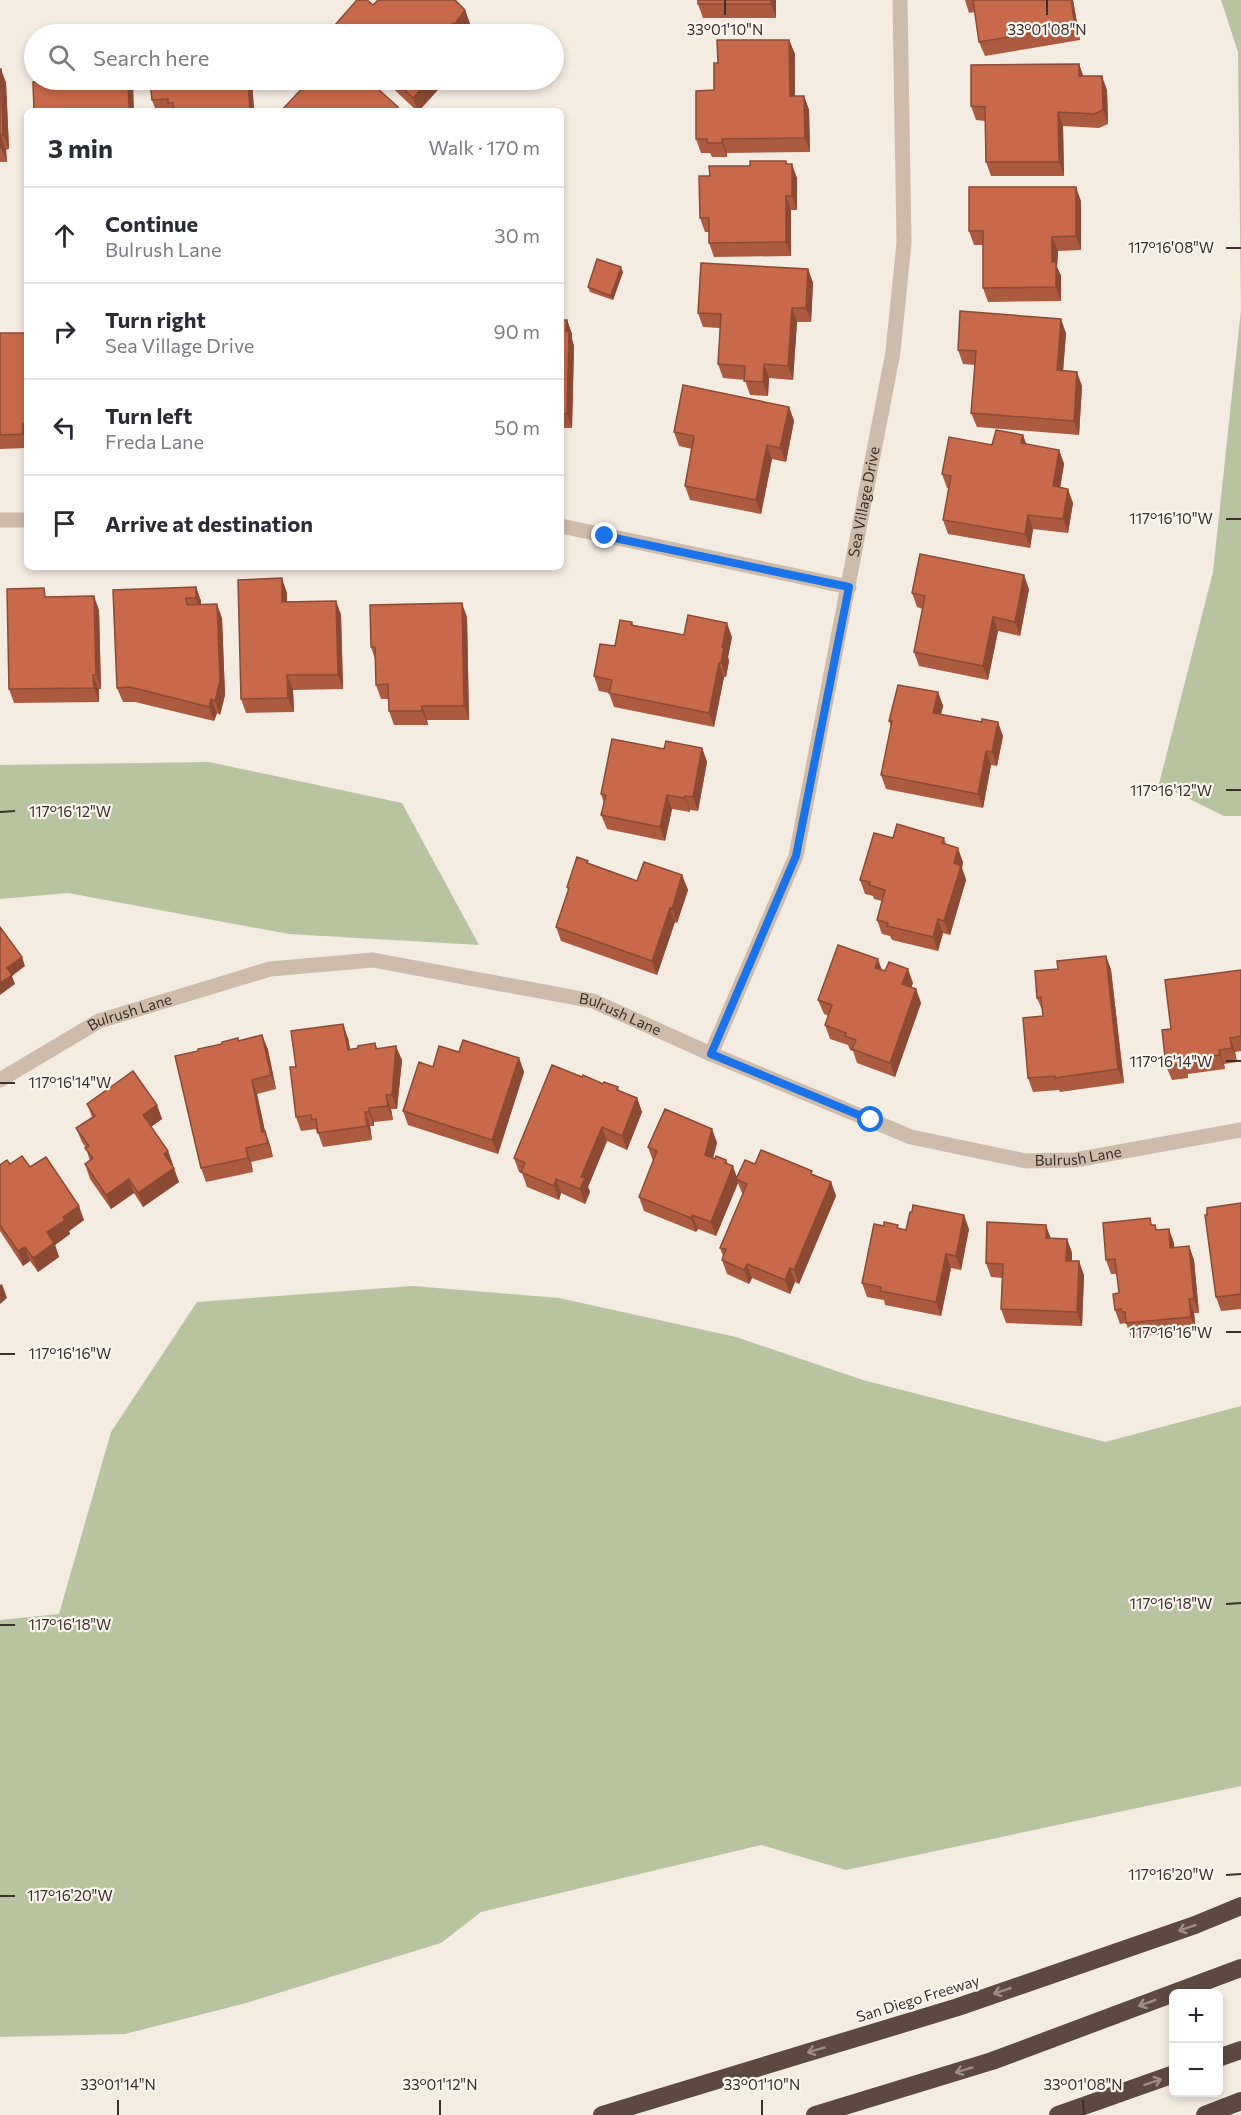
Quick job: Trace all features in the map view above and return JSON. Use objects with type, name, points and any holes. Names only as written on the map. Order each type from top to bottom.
[{"type":"highway","name":"San Diego Freeway","points":[[602,2115],[958,2007],[1195,1925],[1241,1906]]},
{"type":"highway","points":[[814,2115],[992,2061],[1241,1968]]},
{"type":"highway","points":[[1223,2056],[1241,2050]]},
{"type":"highway","points":[[1058,2115],[1169,2075]]},
{"type":"highway","points":[[1205,2115],[1241,2101]]},
{"type":"street","name":"Sea Village Drive","points":[[711,1054],[796,856],[893,352],[904,243],[900,0]]},
{"type":"street","points":[[0,520],[24,520]]},
{"type":"street","points":[[564,527],[849,587]]},
{"type":"street","name":"Bulrush Lane","points":[[0,1080],[99,1021],[270,969],[373,960],[593,1001],[711,1054],[911,1137],[1026,1161],[1075,1160],[1241,1130]]},
{"type":"green space","points":[[1221,0],[1241,0],[1241,310],[1238,52]]},
{"type":"green space","points":[[1241,310],[1241,816],[1224,816],[1159,784],[1213,572]]},
{"type":"green space","points":[[209,762],[402,803],[479,945],[289,934],[68,893],[0,899],[0,765]]},
{"type":"green space","points":[[413,1286],[559,1298],[736,1337],[863,1380],[1105,1442],[1241,1406],[1241,1786],[846,1870],[761,1845],[481,1912],[441,1943],[246,2003],[125,2034],[0,2037],[0,1620],[59,1614],[111,1432],[197,1302]]},
{"type":"building","points":[[357,0],[367,0],[373,5],[378,0],[455,0],[465,10],[455,24],[336,24]]},
{"type":"building","points":[[698,0],[771,0],[771,4],[698,4]]},
{"type":"building","points":[[973,0],[1071,0],[1075,26],[979,42]]},
{"type":"building","points":[[717,40],[789,40],[790,96],[804,96],[805,138],[722,139],[722,143],[707,143],[707,139],[696,139],[696,91],[714,90],[714,63],[718,63]]},
{"type":"building","points":[[1079,64],[1079,76],[1102,76],[1103,110],[1094,114],[1058,112],[1059,162],[986,162],[985,107],[971,106],[971,65]]},
{"type":"building","points":[[0,69],[3,135],[1,135],[1,148],[0,148]]},
{"type":"building","points":[[33,90],[128,90],[129,108],[34,108]]},
{"type":"building","points":[[151,90],[249,90],[250,108],[174,108],[173,103],[168,103],[168,99],[152,100]]},
{"type":"building","points":[[301,90],[379,90],[398,107],[397,108],[284,108]]},
{"type":"building","points":[[405,90],[420,90],[413,98]]},
{"type":"building","points":[[750,161],[786,161],[786,164],[792,164],[792,196],[786,196],[786,242],[709,243],[709,218],[700,218],[699,176],[710,176],[709,166],[750,166]]},
{"type":"building","points":[[969,187],[1076,187],[1076,236],[1052,237],[1052,262],[1056,262],[1056,287],[983,288],[983,231],[969,231]]},
{"type":"building","points":[[597,259],[621,267],[611,296],[588,287]]},
{"type":"building","points":[[701,263],[808,269],[806,308],[792,308],[788,366],[764,364],[763,382],[744,381],[745,366],[718,364],[721,314],[698,313]]},
{"type":"building","points":[[960,311],[1061,319],[1057,370],[1077,372],[1074,421],[971,413],[976,351],[958,350]]},
{"type":"building","points":[[564,320],[567,320],[566,331],[569,332],[567,414],[564,414]]},
{"type":"building","points":[[0,333],[24,333],[23,434],[0,435]]},
{"type":"building","points":[[683,385],[789,407],[780,448],[767,445],[756,500],[685,486],[694,436],[674,432]]},
{"type":"building","points":[[996,430],[1023,435],[1021,443],[1059,450],[1053,486],[1068,489],[1063,519],[1028,515],[1025,534],[943,520],[951,476],[942,474],[949,437],[992,445]]},
{"type":"building","points":[[920,554],[1024,575],[1015,622],[993,617],[983,666],[914,652],[925,596],[912,593]]},
{"type":"building","points":[[282,578],[282,602],[336,601],[338,675],[287,675],[288,698],[241,699],[238,580]]},
{"type":"building","points":[[196,587],[196,598],[186,598],[187,605],[217,604],[220,681],[215,701],[211,699],[209,707],[130,687],[117,688],[113,590]]},
{"type":"building","points":[[44,588],[45,597],[94,596],[96,675],[93,675],[94,688],[9,689],[7,589]]},
{"type":"building","points":[[462,603],[464,706],[422,706],[422,711],[389,711],[388,684],[376,685],[375,647],[371,647],[370,605]]},
{"type":"building","points":[[688,615],[727,623],[721,663],[719,663],[709,713],[609,693],[612,680],[594,676],[600,644],[615,646],[620,620],[632,622],[631,625],[684,635]]},
{"type":"building","points":[[898,685],[938,692],[933,713],[982,722],[982,719],[998,722],[992,752],[986,751],[978,794],[881,775],[892,721],[889,721]]},
{"type":"building","points":[[612,739],[664,749],[666,741],[702,748],[693,797],[667,795],[660,827],[601,815],[606,795],[601,794]]},
{"type":"building","points":[[897,824],[944,838],[942,843],[958,848],[954,863],[961,866],[944,921],[938,919],[933,937],[887,926],[888,923],[877,920],[885,890],[869,885],[870,882],[860,880],[874,833],[893,838]]},
{"type":"building","points":[[577,857],[588,861],[587,863],[637,881],[644,862],[682,875],[652,961],[556,927]]},
{"type":"building","points":[[0,927],[22,957],[7,968],[12,975],[0,983]]},
{"type":"building","points":[[838,945],[878,959],[875,968],[885,971],[889,962],[908,969],[902,984],[916,989],[890,1063],[852,1049],[856,1040],[845,1036],[846,1033],[825,1025],[832,1005],[818,1000]]},
{"type":"building","points":[[1106,956],[1118,1069],[1055,1078],[1055,1076],[1028,1078],[1023,1018],[1043,1016],[1041,997],[1037,998],[1035,971],[1058,969],[1057,961]]},
{"type":"building","points":[[1241,970],[1241,1036],[1230,1038],[1232,1048],[1219,1050],[1220,1055],[1183,1060],[1183,1064],[1166,1066],[1162,1030],[1171,1029],[1165,980]]},
{"type":"building","points":[[343,1024],[348,1050],[375,1043],[376,1049],[396,1046],[392,1095],[386,1095],[388,1106],[369,1108],[369,1112],[365,1112],[367,1126],[318,1133],[316,1119],[312,1120],[311,1115],[296,1117],[290,1067],[296,1067],[291,1031]]},
{"type":"building","points":[[262,1035],[271,1075],[252,1080],[262,1132],[265,1131],[268,1143],[246,1148],[248,1158],[201,1168],[175,1056],[238,1038],[238,1041]]},
{"type":"building","points":[[463,1040],[519,1058],[492,1140],[403,1111],[419,1062],[433,1067],[439,1046],[459,1052]]},
{"type":"building","points":[[552,1065],[603,1084],[604,1082],[618,1087],[617,1090],[637,1098],[622,1136],[602,1127],[581,1177],[585,1178],[580,1189],[556,1179],[554,1186],[521,1172],[525,1163],[514,1158]]},
{"type":"building","points":[[133,1071],[157,1105],[143,1115],[168,1151],[164,1154],[174,1168],[138,1193],[129,1179],[106,1195],[85,1164],[93,1158],[85,1148],[89,1146],[76,1128],[95,1116],[87,1104]]},
{"type":"building","points":[[665,1109],[712,1129],[705,1155],[715,1159],[716,1156],[733,1166],[711,1222],[692,1215],[691,1218],[639,1197],[657,1151],[648,1147]]},
{"type":"building","points":[[761,1150],[812,1171],[811,1174],[831,1182],[794,1270],[790,1268],[785,1280],[747,1264],[744,1270],[722,1260],[726,1249],[720,1248],[747,1184],[736,1179],[745,1160],[755,1164]]},
{"type":"building","points":[[22,1156],[30,1167],[46,1157],[79,1206],[63,1217],[65,1220],[47,1232],[54,1243],[33,1258],[25,1247],[18,1251],[0,1225],[0,1165],[7,1160],[10,1164]]},
{"type":"building","points":[[1241,1203],[1241,1294],[1216,1297],[1205,1215],[1207,1215],[1207,1208]]},
{"type":"building","points":[[913,1205],[964,1215],[956,1256],[946,1254],[936,1302],[880,1291],[881,1287],[862,1283],[874,1224],[884,1226],[884,1222],[898,1225],[897,1228],[906,1230]]},
{"type":"building","points":[[1150,1218],[1151,1225],[1155,1225],[1156,1230],[1169,1229],[1170,1248],[1189,1246],[1194,1299],[1189,1299],[1191,1317],[1126,1323],[1125,1312],[1121,1309],[1115,1310],[1113,1294],[1119,1293],[1115,1259],[1106,1260],[1103,1223]]},
{"type":"building","points":[[987,1222],[1046,1225],[1046,1238],[1067,1239],[1066,1261],[1079,1261],[1077,1312],[1001,1309],[1003,1264],[986,1263]]},
{"type":"route","points":[[605,536],[849,587],[796,856],[711,1054],[871,1120]]}]
